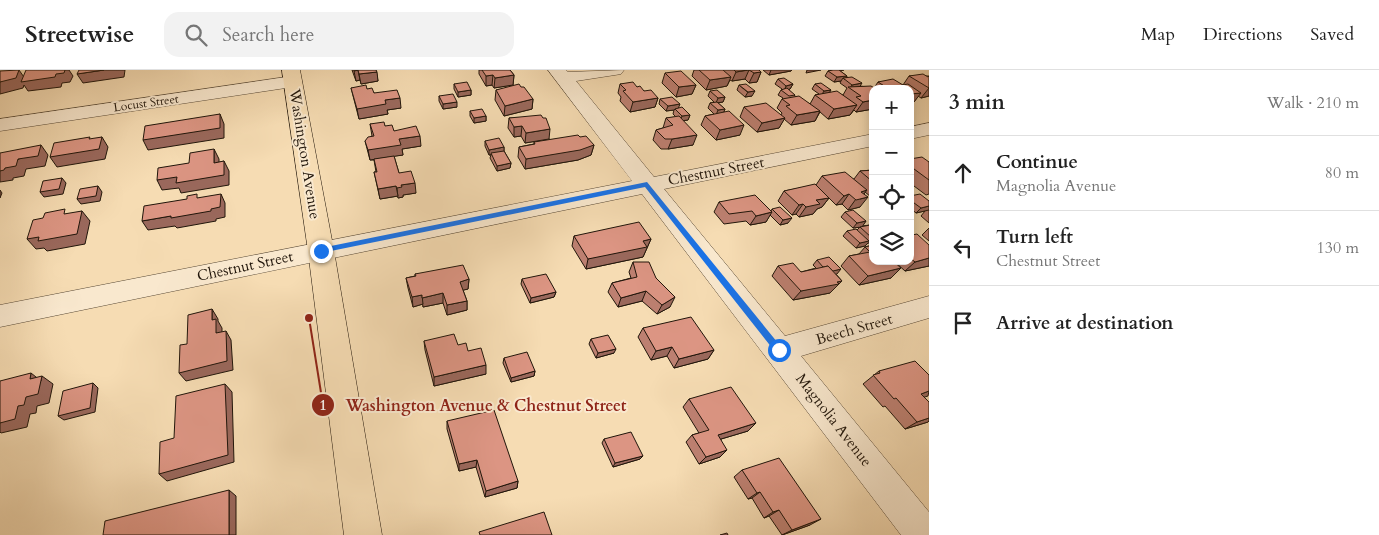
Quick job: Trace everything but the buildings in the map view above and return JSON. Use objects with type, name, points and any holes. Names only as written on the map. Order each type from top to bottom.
[{"type":"main road","name":"Washington Avenue","points":[[292,76],[321,251],[363,535]]},
{"type":"street","points":[[560,74],[615,70]]},
{"type":"street","name":"Magnolia Avenue","points":[[560,74],[924,535]]},
{"type":"street","name":"Locust Street","points":[[0,124],[292,76]]},
{"type":"street","points":[[914,132],[929,129]]},
{"type":"street","name":"Chestnut Street","points":[[0,316],[869,141]]},
{"type":"street","name":"Beech Street","points":[[779,350],[929,307]]},
{"type":"place","name":"Washington Avenue & Chestnut Street","points":[[309,318]]},
{"type":"route","points":[[321,251],[647,185],[779,350]]}]
